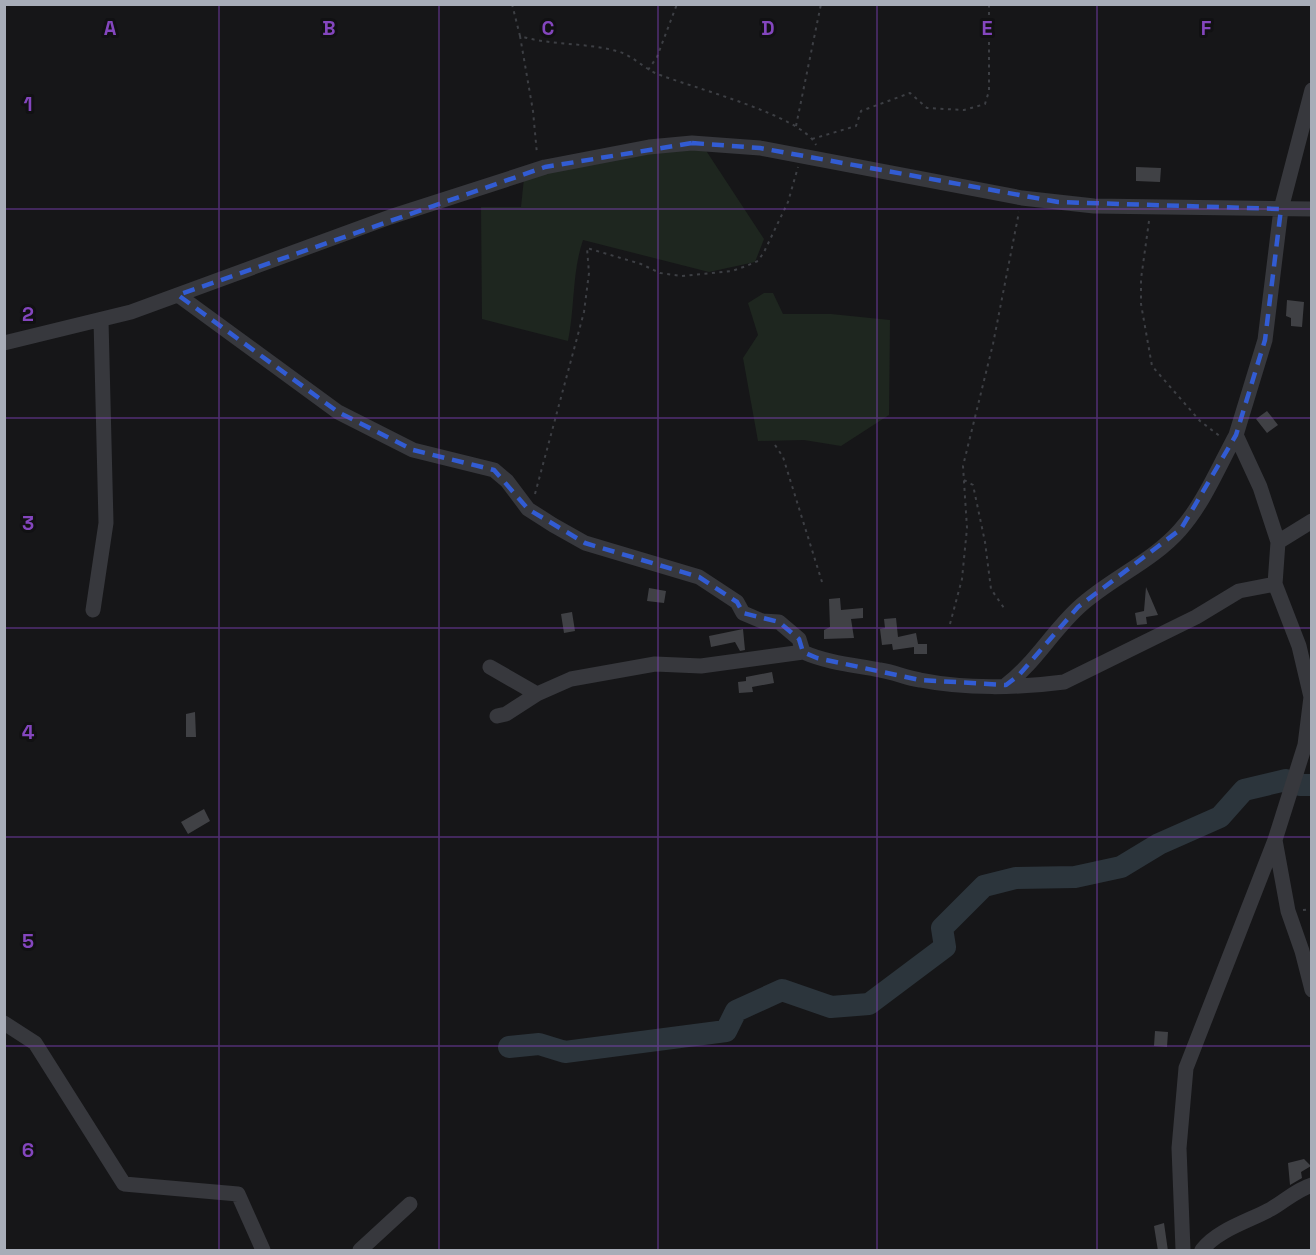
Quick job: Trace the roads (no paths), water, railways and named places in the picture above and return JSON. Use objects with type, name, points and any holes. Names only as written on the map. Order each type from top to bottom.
[{"type":"street","points":[[1006,685],[1019,675],[1078,608],[1151,556],[1181,529],[1204,495],[1236,435],[1264,340],[1281,209],[1311,90]]},
{"type":"street","points":[[4,343],[101,320],[178,295],[390,217],[526,173],[587,157],[692,143],[749,147],[1022,198],[1113,208],[1150,206],[1311,209]]},
{"type":"street","points":[[178,295],[338,411],[413,450],[494,470],[507,481],[528,508],[585,543],[699,577],[737,602],[743,613],[762,621],[779,621],[799,639],[803,652]]},
{"type":"street","points":[[93,610],[106,523],[101,320]]},
{"type":"street","points":[[1183,1251],[1179,1148],[1186,1068],[1275,840],[1305,745],[1311,697],[1299,646],[1275,584],[1278,542],[1260,487],[1236,435]]},
{"type":"street","points":[[1278,542],[1311,521]]},
{"type":"street","points":[[497,716],[506,714],[537,694],[571,678],[655,664],[701,666],[803,652],[817,658],[893,672],[920,680],[1006,685],[1064,682],[1196,617],[1239,591],[1275,584]]},
{"type":"street","points":[[490,667],[537,694]]},
{"type":"street","points":[[1275,840],[1288,911],[1302,951],[1311,990]]},
{"type":"street","points":[[4,1023],[35,1043],[124,1184],[238,1194],[263,1251]]},
{"type":"street","points":[[1202,1251],[1236,1226],[1272,1208],[1299,1189],[1311,1185]]},
{"type":"street","points":[[360,1251],[410,1204]]},
{"type":"waterway","points":[[509,1047],[539,1044],[565,1052],[726,1031],[736,1011],[782,990],[831,1007],[869,1004],[945,947],[942,928],[984,886],[1016,878],[1075,877],[1121,867],[1159,844],[1220,817],[1244,790],[1286,780]]},
{"type":"waterway","points":[[1300,785],[1312,785]]}]
